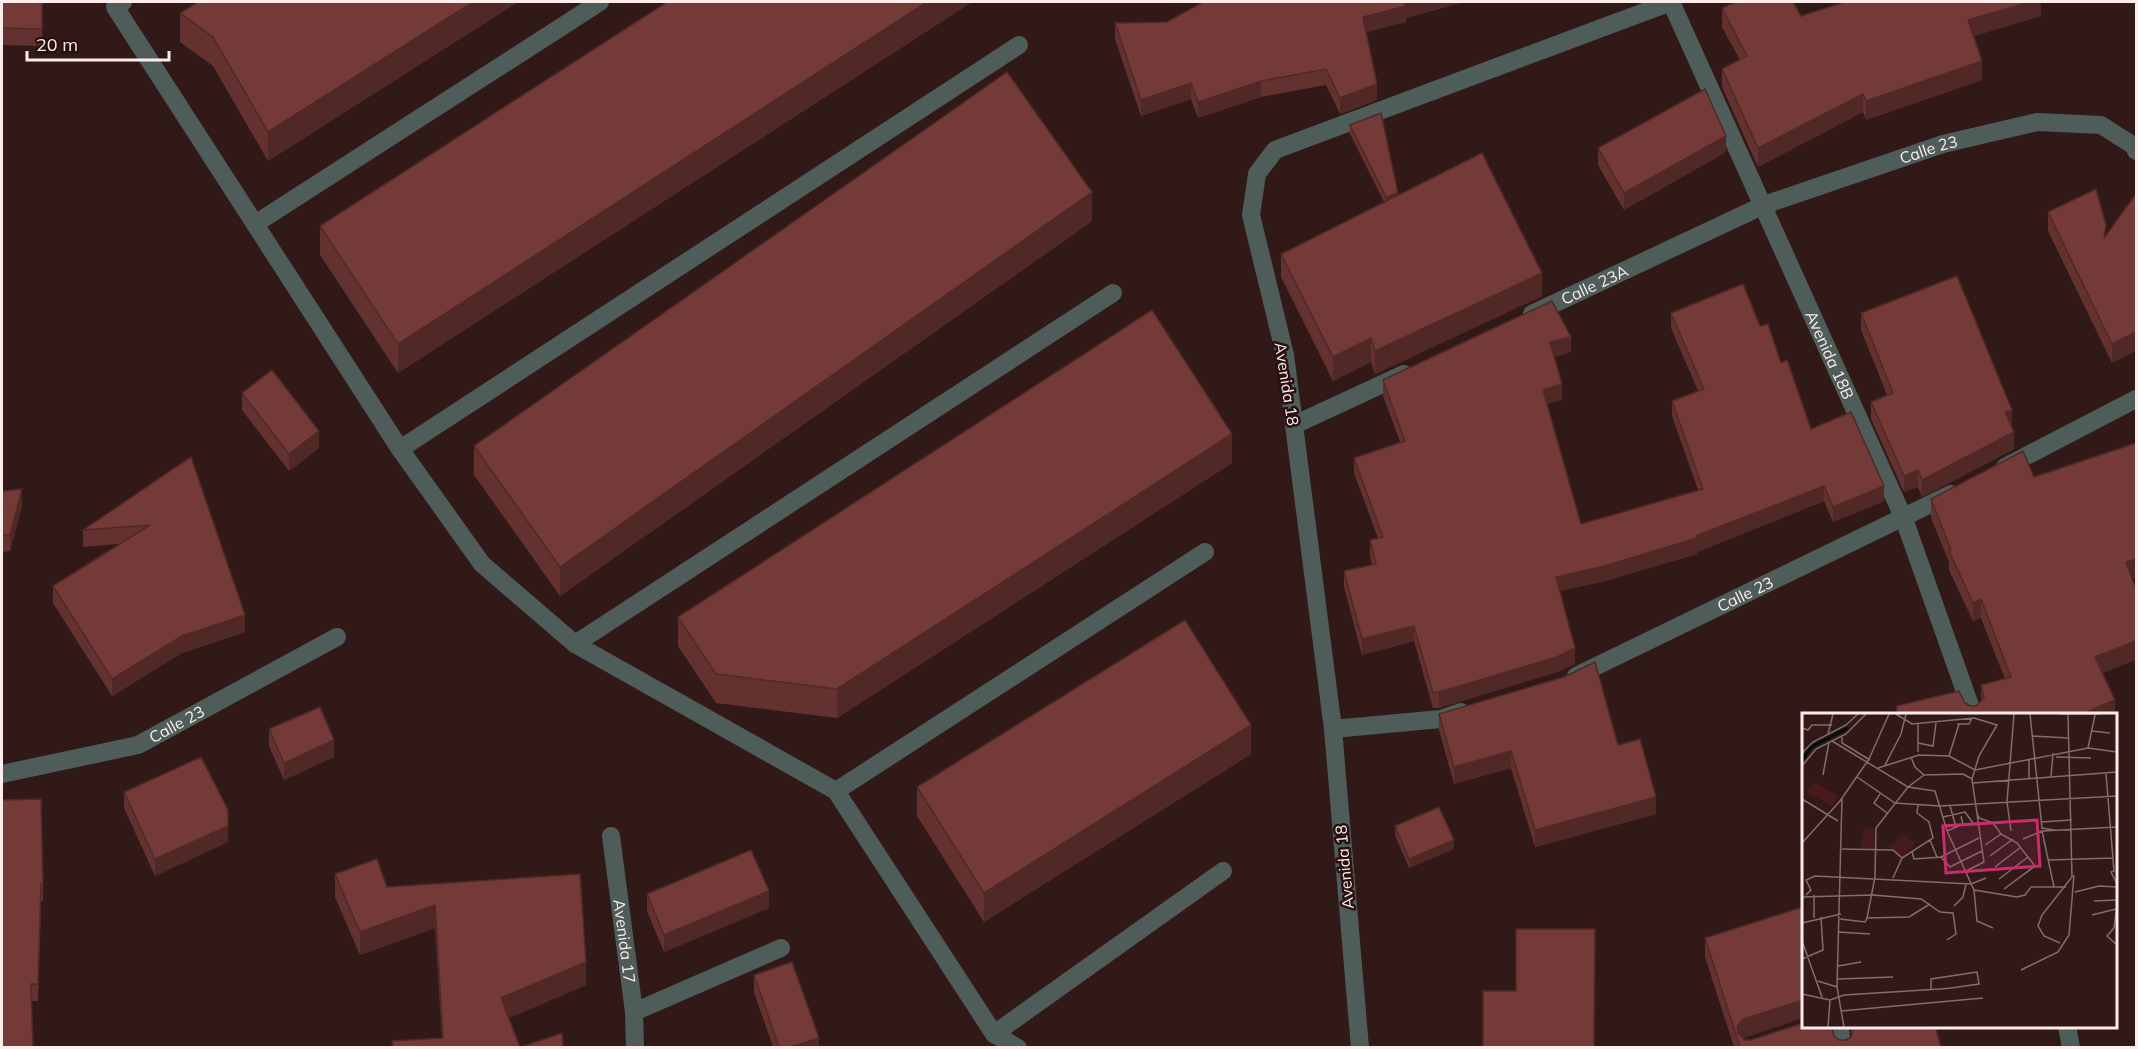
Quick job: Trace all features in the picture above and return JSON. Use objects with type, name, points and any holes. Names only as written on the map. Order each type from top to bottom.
[{"type":"street","points":[[123,2],[115,7],[400,449],[482,564],[575,644],[836,791],[994,1034],[1018,1047]]},
{"type":"street","points":[[255,224],[600,2]]},
{"type":"street","name":"Avenida 18B","points":[[1671,2],[1904,519],[1973,713]]},
{"type":"street","name":"Avenida 18","points":[[1360,1047],[1333,729],[1285,355],[1251,215],[1257,174],[1275,150],[1671,2]]},
{"type":"street","points":[[400,449],[1018,45]]},
{"type":"street","name":"Calle 23","points":[[1764,205],[1943,144],[2037,122],[2101,125],[2134,146],[2136,151]]},
{"type":"street","name":"Calle 23A","points":[[1518,320],[1764,205]]},
{"type":"street","points":[[575,644],[1113,293]]},
{"type":"street","points":[[1294,425],[1422,365]]},
{"type":"street","points":[[1989,475],[2136,399]]},
{"type":"street","name":"Calle 23","points":[[1561,683],[1904,519],[1967,486]]},
{"type":"street","points":[[836,791],[1205,552]]},
{"type":"street","name":"Calle 23","points":[[2,774],[138,746],[337,637]]},
{"type":"street","points":[[1333,729],[1441,719],[1474,709]]},
{"type":"street","name":"Avenida 17","points":[[611,836],[634,1012],[635,1047]]},
{"type":"street","points":[[994,1034],[1223,871]]},
{"type":"street","points":[[634,1012],[781,948]]},
{"type":"street","points":[[1839,1028],[1843,1047]]},
{"type":"street","points":[[2067,1028],[2071,1047]]},
{"type":"building","points":[[2,2],[42,2],[42,29],[2,28]]},
{"type":"building","points":[[198,2],[473,2],[268,132],[213,37],[180,13]]},
{"type":"building","points":[[667,2],[927,2],[398,344],[320,226]]},
{"type":"building","points":[[1203,2],[1405,2],[1406,6],[1363,17],[1377,84],[1340,98],[1326,69],[1261,81],[1198,102],[1191,83],[1141,100],[1115,23],[1167,22]]},
{"type":"building","points":[[1736,2],[1793,2],[1801,16],[1845,2],[2030,2],[1968,20],[1982,61],[1866,101],[1863,94],[1758,148],[1722,69],[1747,56],[1722,8]]},
{"type":"building","points":[[1007,72],[1092,192],[560,567],[474,446]]},
{"type":"building","points":[[1705,89],[1726,136],[1624,193],[1598,148]]},
{"type":"building","points":[[1381,113],[1398,193],[1386,197],[1350,125]]},
{"type":"building","points":[[1482,153],[1542,273],[1375,351],[1371,338],[1333,357],[1281,254]]},
{"type":"building","points":[[2096,189],[2106,225],[2104,238],[2136,194],[2136,332],[2112,344],[2048,212]]},
{"type":"building","points":[[1957,276],[2012,410],[2005,412],[2014,432],[1922,480],[1918,470],[1904,476],[1871,402],[1893,393],[1861,313]]},
{"type":"building","points":[[1743,284],[1760,326],[1768,324],[1781,363],[1787,360],[1811,429],[1851,412],[1884,486],[1833,507],[1824,486],[1696,536],[1697,538],[1605,566],[1556,577],[1575,648],[1557,657],[1439,692],[1433,693],[1414,626],[1362,639],[1344,571],[1376,564],[1370,540],[1383,537],[1354,458],[1405,441],[1383,380],[1552,301],[1571,337],[1550,342],[1562,384],[1543,390],[1581,524],[1703,489],[1672,401],[1704,389],[1671,313]]},
{"type":"building","points":[[1152,310],[1232,434],[837,689],[716,674],[678,617]]},
{"type":"building","points":[[272,370],[319,431],[289,454],[242,393]]},
{"type":"building","points":[[2136,443],[2136,559],[2126,562],[2136,589],[2136,641],[2095,657],[2115,700],[2084,713],[1898,713],[1896,706],[1959,691],[1965,703],[1976,706],[1984,698],[1981,685],[2011,677],[1981,599],[1973,603],[1949,551],[1951,550],[1931,499],[2023,451],[2034,477]]},
{"type":"building","points":[[191,457],[245,615],[182,636],[112,679],[53,586],[150,525],[83,530]]},
{"type":"building","points":[[22,489],[10,535],[2,535],[2,491]]},
{"type":"building","points":[[1185,620],[1251,725],[984,893],[917,787]]},
{"type":"building","points":[[1595,662],[1618,745],[1640,739],[1656,797],[1535,830],[1511,751],[1454,767],[1439,714],[1564,677]]},
{"type":"building","points":[[320,707],[334,740],[284,763],[269,729]]},
{"type":"building","points":[[201,757],[228,810],[228,826],[155,859],[124,792]]},
{"type":"building","points":[[41,799],[43,884],[41,884],[38,984],[31,984],[33,1047],[2,1047],[2,800]]},
{"type":"building","points":[[1439,807],[1454,840],[1409,859],[1395,826]]},
{"type":"building","points":[[751,850],[769,891],[664,935],[647,894]]},
{"type":"building","points":[[377,859],[387,887],[580,874],[586,962],[501,998],[520,1047],[393,1047],[392,1041],[443,1038],[435,905],[360,932],[335,874]]},
{"type":"building","points":[[1802,907],[1802,1000],[1744,1019],[1737,1026],[1738,1033],[1745,1040],[1802,1023],[1802,1028],[1832,1028],[1834,1036],[1839,1040],[1851,1037],[1853,1028],[1936,1028],[1941,1047],[1740,1047],[1705,938]]},
{"type":"building","points":[[1516,929],[1595,929],[1594,1047],[1483,1047],[1483,991],[1516,991]]},
{"type":"building","points":[[792,962],[819,1038],[790,1047],[779,1047],[754,975]]},
{"type":"building","points":[[562,1033],[563,1047],[521,1047]]}]
